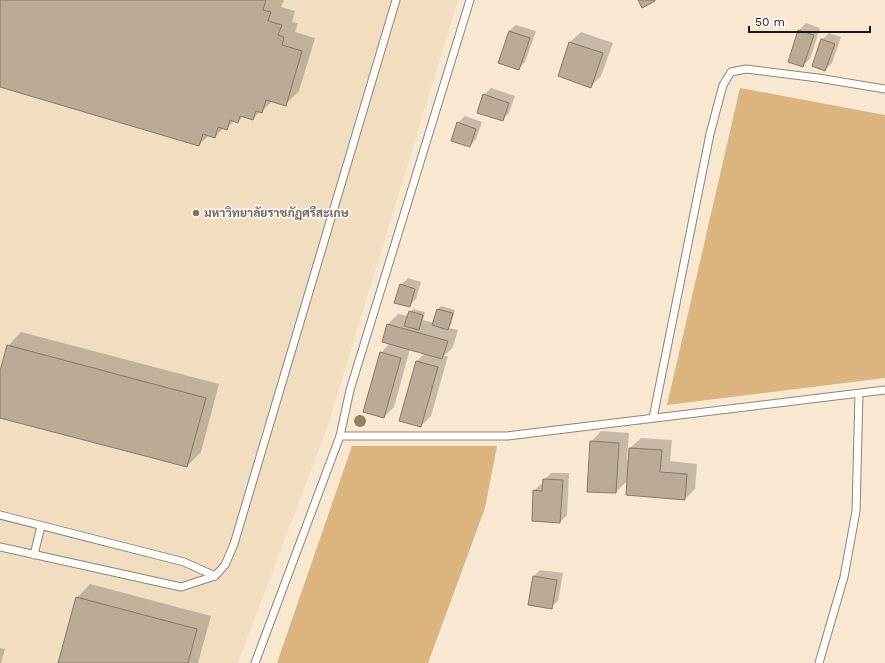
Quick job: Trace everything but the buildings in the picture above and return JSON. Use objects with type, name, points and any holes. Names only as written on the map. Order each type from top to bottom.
[{"type":"lane","points":[[0,547],[181,587],[215,576],[224,565],[234,544],[396,0]]},
{"type":"lane","points":[[255,663],[340,436],[350,390],[470,0]]},
{"type":"lane","points":[[653,418],[710,134],[723,85],[731,72],[746,69],[818,78],[885,89]]},
{"type":"lane","points":[[340,436],[506,436],[885,390]]},
{"type":"lane","points":[[819,663],[844,578],[856,511],[859,394]]},
{"type":"lane","points":[[0,515],[184,562],[215,576]]},
{"type":"lane","points":[[34,555],[41,526]]},
{"type":"shaded area","name":"มหาวิทยาลัยราชภัฏศรีสะเกษ","points":[[0,0],[458,0],[328,425],[238,663],[0,663]]},
{"type":"shaded area","points":[[740,88],[885,115],[885,378],[667,405]]},
{"type":"shaded area","points":[[352,446],[497,446],[485,508],[428,663],[277,663]]},
{"type":"place","name":"มหาวิทยาลัยราชภัฏศรีสะเกษ","points":[[196,213]]}]
